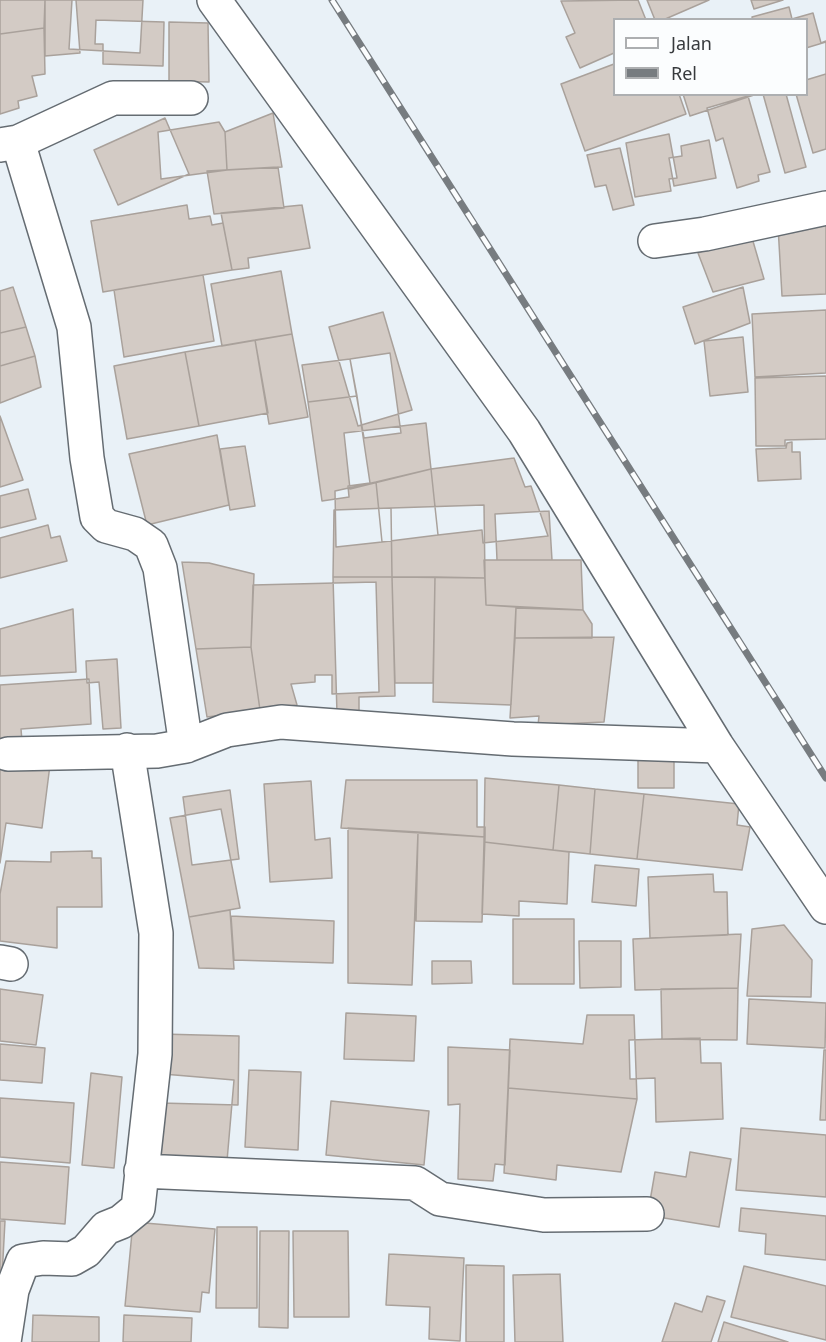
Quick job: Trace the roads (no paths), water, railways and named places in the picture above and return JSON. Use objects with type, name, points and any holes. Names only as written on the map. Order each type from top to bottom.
[{"type":"street","points":[[214,0],[524,431],[717,746],[826,908]]},
{"type":"street","points":[[186,746],[171,628],[157,561],[151,545],[135,534],[106,526],[97,517],[87,458],[74,327],[9,144],[113,98],[191,98]]},
{"type":"street","points":[[655,241],[705,234],[826,208]]},
{"type":"street","points":[[8,754],[157,751],[186,746],[226,730],[281,722],[513,739],[717,746]]},
{"type":"street","points":[[4,1342],[12,1290],[23,1261],[43,1258],[72,1259],[86,1251],[105,1228],[121,1222],[138,1208],[155,1054],[156,933],[127,750]]},
{"type":"street","points":[[141,1171],[415,1183],[440,1199],[544,1215],[647,1214]]},
{"type":"railway","points":[[332,0],[826,778]]}]
